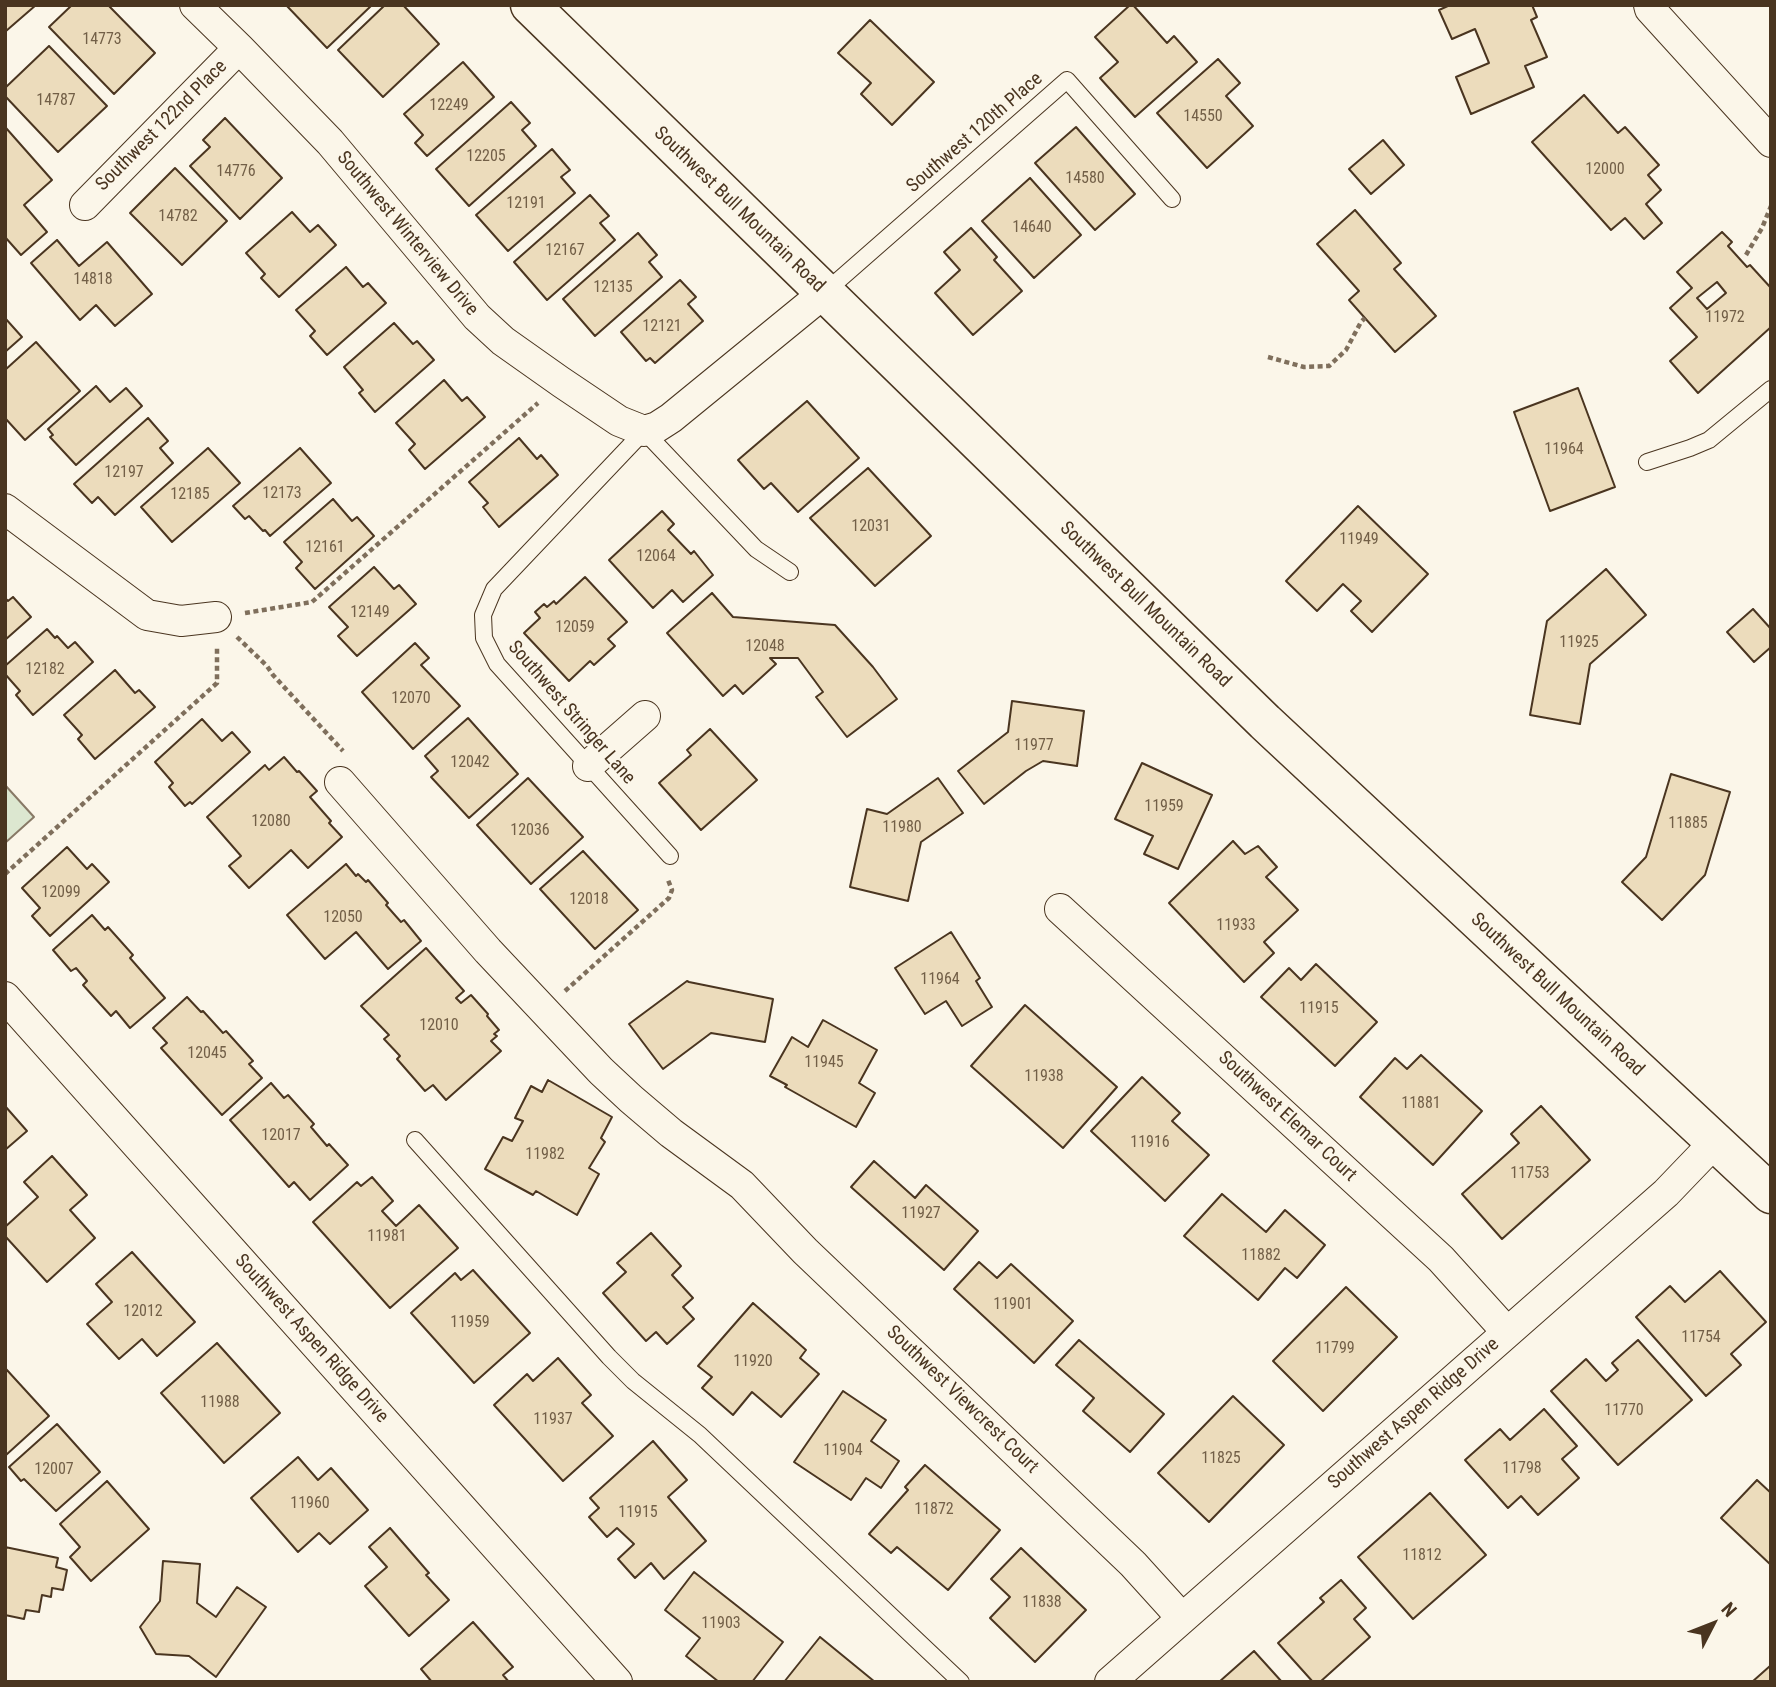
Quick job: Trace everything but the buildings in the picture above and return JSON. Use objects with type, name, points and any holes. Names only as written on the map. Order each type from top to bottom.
[{"type":"main road","name":"Southwest Bull Mountain Road","points":[[530,5],[1265,722],[1771,1194]]},
{"type":"street","name":"Southwest Winterview Drive","points":[[195,5],[330,142],[477,317],[503,341],[561,382],[620,421],[644,431]]},
{"type":"street","points":[[1649,5],[1771,142]]},
{"type":"street","name":"Southwest 122nd Place","points":[[85,205],[239,48]]},
{"type":"street","points":[[644,431],[671,418],[824,293]]},
{"type":"street","points":[[5,509],[147,615],[181,621],[216,617]]},
{"type":"street","points":[[588,766],[645,716]]},
{"type":"street","name":"Southwest Viewcrest Court","points":[[340,782],[488,951],[601,1071],[671,1133],[742,1185],[804,1251],[1133,1564],[1181,1617]]},
{"type":"street","name":"Southwest Elemar Court","points":[[1060,909],[1441,1259],[1507,1332]]},
{"type":"street","name":"Southwest Aspen Ridge Drive","points":[[5,997],[617,1682]]},
{"type":"street","name":"Southwest Aspen Ridge Drive","points":[[1110,1682],[1666,1193],[1714,1143]]},
{"type":"lane","name":"Southwest 120th Place","points":[[824,293],[1067,80],[1172,199]]},
{"type":"lane","points":[[1647,462],[1709,440],[1771,389]]},
{"type":"lane","points":[[644,431],[756,549],[790,572]]},
{"type":"lane","name":"Southwest Stringer Lane","points":[[644,431],[494,589],[483,615],[484,638],[497,664],[670,856]]},
{"type":"lane","points":[[415,1140],[633,1381],[700,1435],[961,1682]]},
{"type":"path","points":[[1746,255],[1771,206]]},
{"type":"path","points":[[1268,357],[1304,367],[1329,366],[1346,350],[1360,322],[1365,318]]},
{"type":"path","points":[[216,617],[312,602],[561,382]]},
{"type":"path","points":[[216,617],[267,666],[344,752]]},
{"type":"path","points":[[5,874],[217,683],[216,617]]},
{"type":"path","points":[[546,1013],[559,996],[669,898],[671,884],[660,866],[670,856]]},
{"type":"green space","points":[[5,785],[34,817],[5,843]]}]
